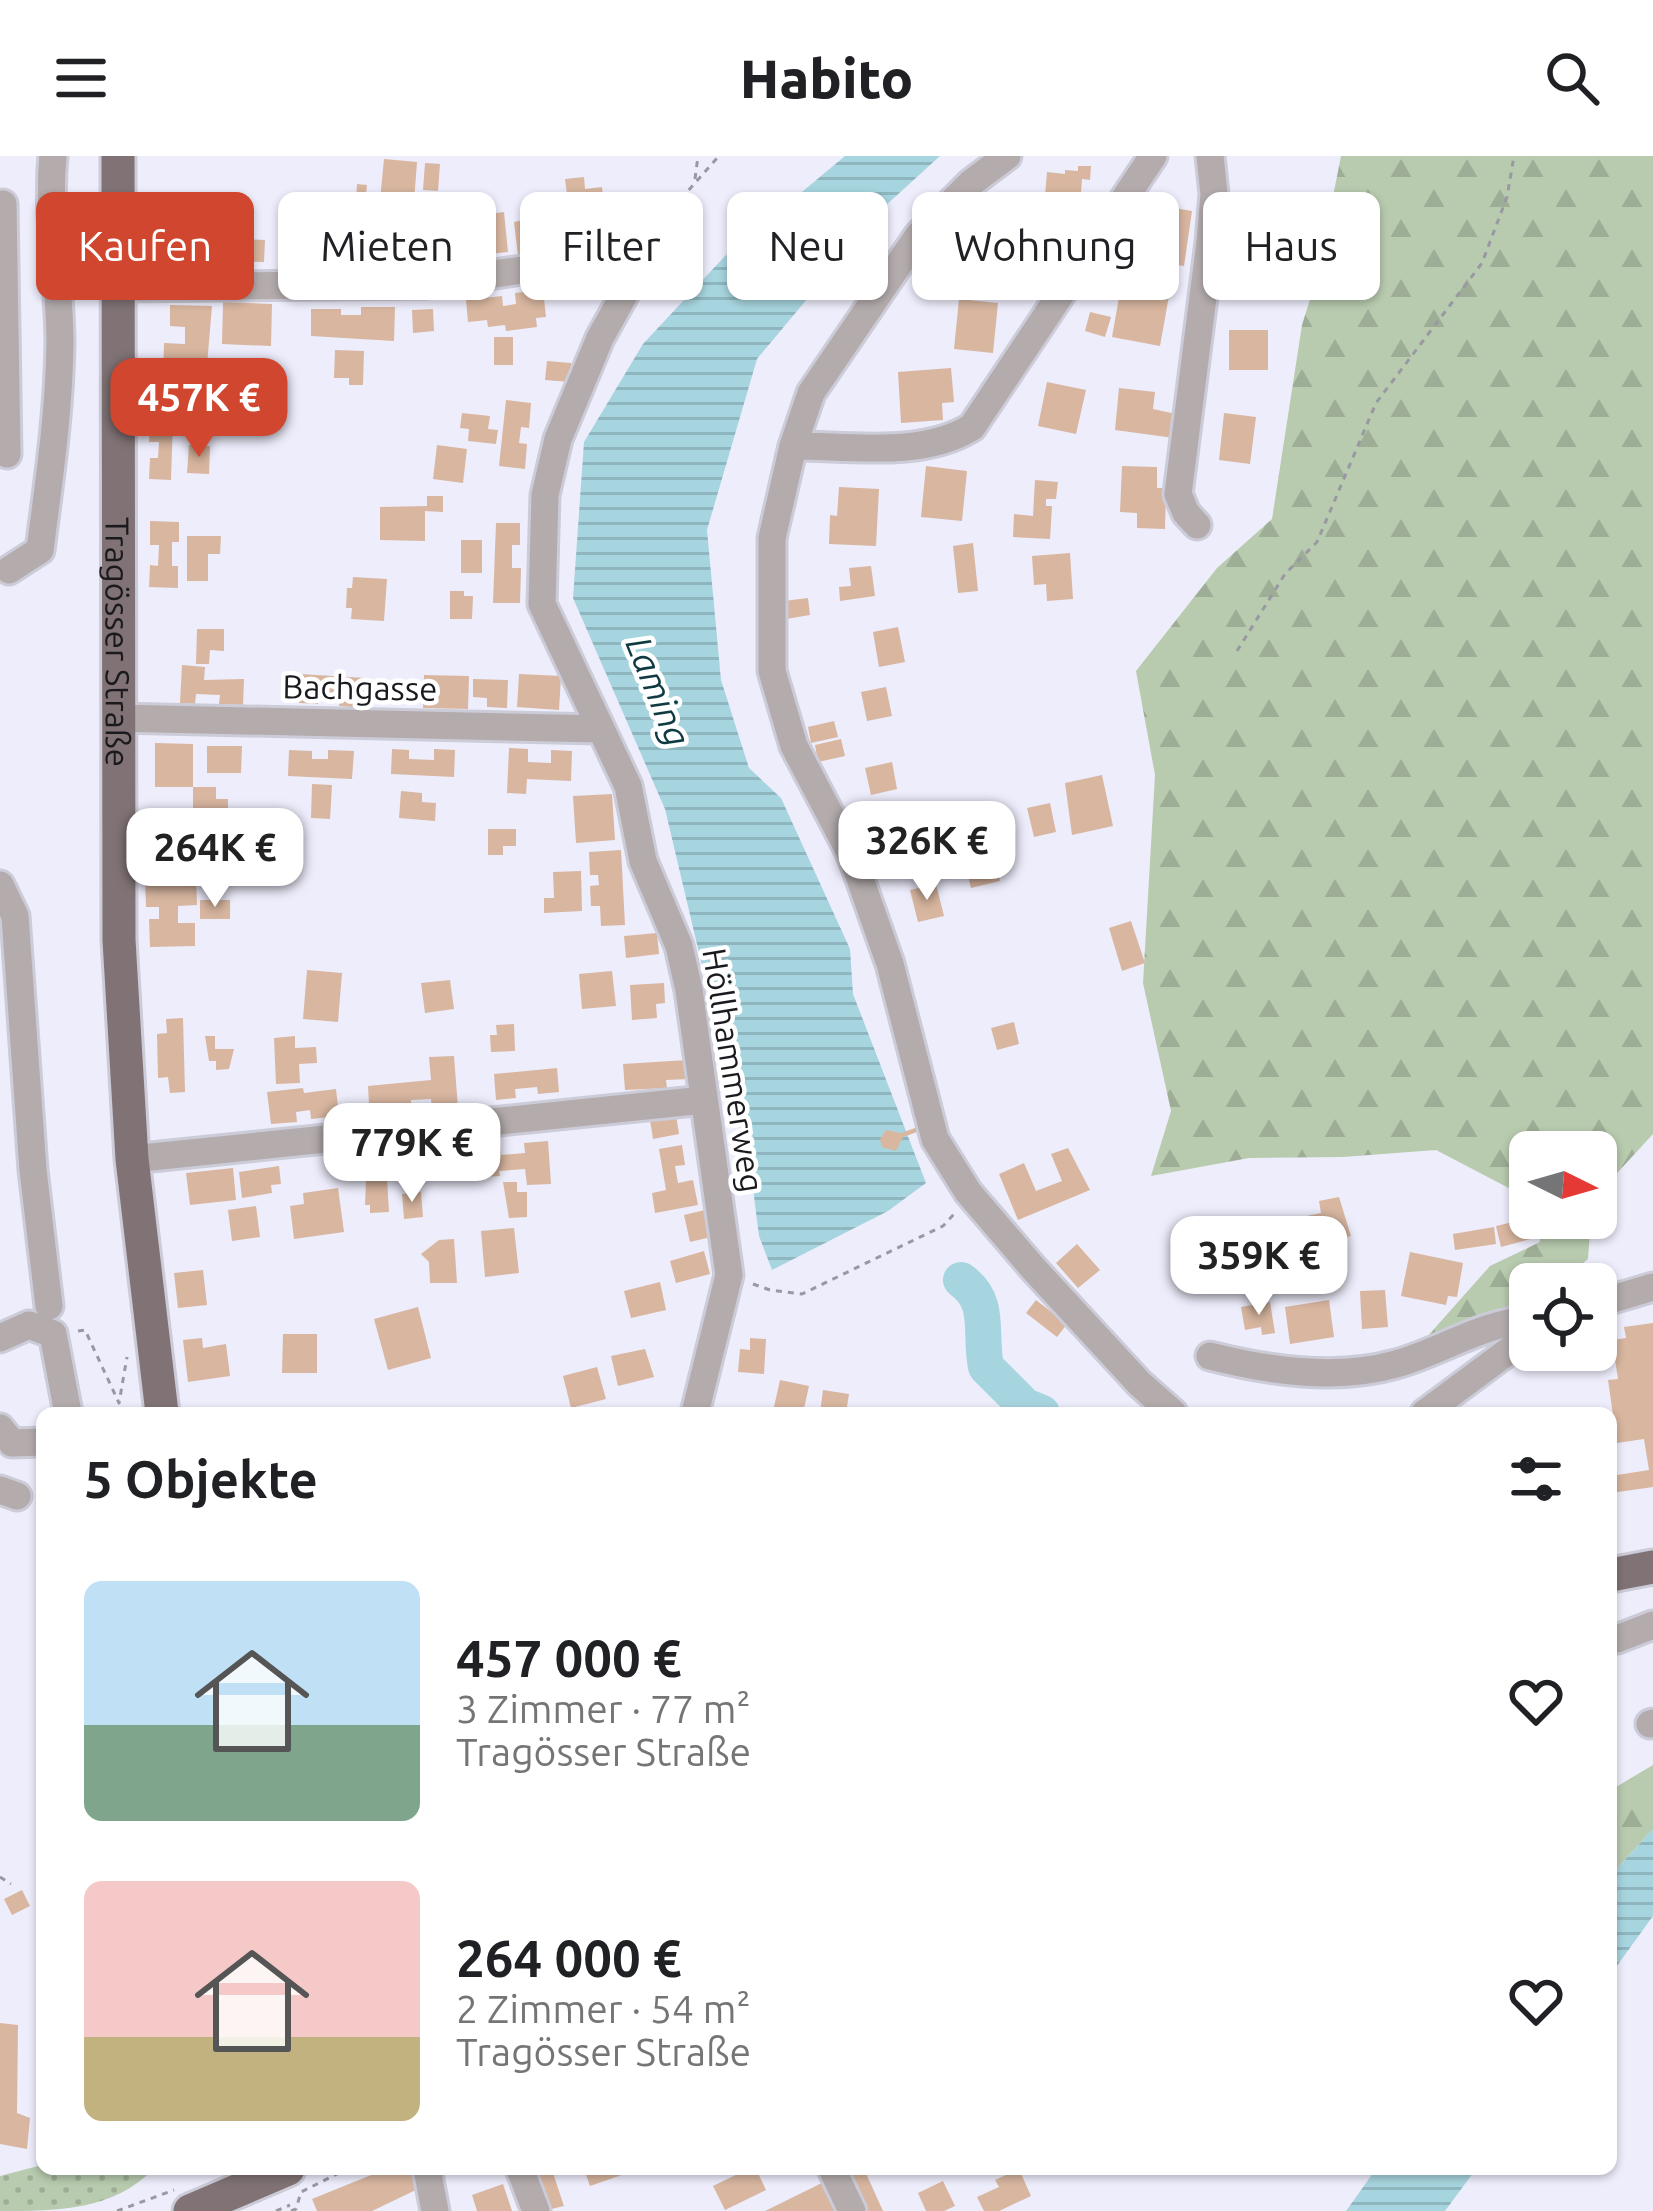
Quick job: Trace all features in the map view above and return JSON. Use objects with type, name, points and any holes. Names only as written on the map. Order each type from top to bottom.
[{"type":"main road","name":"Tragösser Straße","points":[[117,192],[118,156]]},
{"type":"main road","name":"Tragösser Straße","points":[[115,300],[119,940],[132,1159],[161,1407]]},
{"type":"main road","points":[[1617,1574],[1653,1567]]},
{"type":"main road","points":[[184,2199],[272,2182]]},
{"type":"street","points":[[50,192],[53,156]]},
{"type":"street","points":[[1007,156],[971,183],[918,236],[811,393],[793,446],[772,538],[772,670],[794,746],[852,856],[882,943],[935,1139],[968,1192],[1088,1329],[1167,1407]]},
{"type":"street","points":[[793,446],[910,446],[950,441],[972,427],[1154,156]]},
{"type":"street","points":[[1197,525],[1178,494],[1210,242],[1214,194],[1210,156]]},
{"type":"street","points":[[36,201],[2,204],[4,454],[53,453]]},
{"type":"street","points":[[254,286],[426,284],[520,270]]},
{"type":"street","points":[[9,570],[40,550],[53,453],[57,300]]},
{"type":"street","name":"Höllhammerweg","points":[[621,300],[600,338],[558,440],[545,495],[542,604],[628,786],[643,860],[679,946],[730,1275],[697,1407]]},
{"type":"street","name":"Bachgasse","points":[[118,718],[600,729]]},
{"type":"street","points":[[0,885],[14,916],[31,1148],[49,1306]]},
{"type":"street","points":[[132,1159],[704,1100]]},
{"type":"street","points":[[1617,1298],[1653,1287]]},
{"type":"street","points":[[0,1338],[29,1325],[53,1334],[67,1407]]},
{"type":"street","points":[[1210,1356],[1294,1373],[1362,1369],[1394,1365],[1509,1326]]},
{"type":"street","points":[[1433,1407],[1509,1351]]},
{"type":"street","points":[[0,1428],[13,1443],[36,1442]]},
{"type":"street","points":[[1617,1639],[1653,1625]]},
{"type":"street","points":[[429,2175],[435,2211]]},
{"type":"street","points":[[522,2175],[536,2211]]},
{"type":"street","points":[[835,2175],[851,2211]]},
{"type":"path","points":[[694,181],[698,156]]},
{"type":"path","points":[[685,192],[719,156]]},
{"type":"path","points":[[1237,651],[1285,574],[1317,542],[1376,403],[1482,263],[1507,197],[1514,156]]},
{"type":"path","points":[[730,1275],[770,1290],[802,1294],[943,1226],[968,1192]]},
{"type":"path","points":[[53,1334],[85,1330],[119,1403],[127,1357]]},
{"type":"path","points":[[0,1877],[11,1884]]},
{"type":"path","points":[[272,2182],[296,2209],[302,2192],[332,2175]]},
{"type":"path","points":[[117,2211],[184,2199]]},
{"type":"green space","points":[[1341,156],[1653,156],[1653,1134],[1617,1173],[1617,1131],[1509,1131],[1509,1188],[1436,1150],[1249,1158],[1151,1176],[1171,1111],[1143,983],[1155,775],[1136,671],[1217,568],[1272,519],[1310,300],[1380,300],[1380,192],[1334,192]]},
{"type":"green space","points":[[1589,1239],[1588,1259],[1583,1263],[1509,1263],[1509,1315],[1418,1347],[1490,1266],[1540,1242]]},
{"type":"green space","points":[[1653,1765],[1653,1829],[1617,1868],[1617,1786]]},
{"type":"green space","points":[[36,2167],[36,2175],[146,2175],[120,2193],[82,2206],[0,2211],[0,2176]]},
{"type":"water","points":[[845,156],[940,156],[888,203],[888,192],[802,192]]},
{"type":"water","points":[[725,256],[727,300],[806,300],[757,359],[707,530],[721,680],[749,768],[781,798],[850,949],[853,994],[926,1183],[888,1211],[772,1270],[759,1236],[751,1173],[665,809],[573,598],[584,442],[643,344],[684,300],[703,300],[703,280]]},
{"type":"water","points":[[975,1304],[991,1304],[992,1343],[1002,1373],[1023,1395],[1046,1407],[1016,1407],[997,1389],[982,1366],[975,1340]]},
{"type":"water","points":[[1653,1829],[1653,1916],[1617,1966],[1617,1868]]},
{"type":"water","points":[[1372,2175],[1472,2175],[1445,2211],[1346,2211]]},
{"type":"building","points":[[384,159],[417,162],[415,192],[381,192]]},
{"type":"building","points":[[425,163],[440,164],[438,191],[423,190]]},
{"type":"building","points":[[1078,166],[1091,166],[1090,180],[1082,179],[1081,192],[1045,192],[1047,172],[1078,171]]},
{"type":"building","points":[[584,177],[585,189],[602,187],[602,192],[567,192],[565,179]]},
{"type":"building","points":[[1179,209],[1192,211],[1184,266],[1179,265]]},
{"type":"building","points":[[504,212],[508,252],[496,253],[496,213]]},
{"type":"building","points":[[520,221],[518,256],[514,222]]},
{"type":"building","points":[[254,240],[265,240],[264,262],[254,262]]},
{"type":"building","points":[[520,292],[520,300],[544,300],[546,317],[536,318],[537,327],[506,331],[505,325],[488,327],[487,320],[468,322],[466,300],[502,296],[503,306],[516,304],[515,293]]},
{"type":"building","points":[[959,300],[998,303],[993,353],[954,349]]},
{"type":"building","points":[[1119,300],[1168,300],[1160,346],[1112,337]]},
{"type":"building","points":[[223,302],[272,304],[271,346],[222,344]]},
{"type":"building","points":[[170,305],[212,306],[206,377],[163,376],[164,343],[185,344],[185,327],[170,326]]},
{"type":"building","points":[[361,307],[395,307],[394,341],[311,336],[311,309],[361,315]]},
{"type":"building","points":[[433,309],[434,331],[413,333],[412,310]]},
{"type":"building","points":[[1090,312],[1111,317],[1105,337],[1085,331]]},
{"type":"building","points":[[1229,330],[1268,330],[1268,370],[1229,370]]},
{"type":"building","points":[[494,337],[513,337],[513,365],[494,365]]},
{"type":"building","points":[[335,350],[364,351],[363,385],[334,378]]},
{"type":"building","points":[[547,361],[571,363],[570,382],[545,380]]},
{"type":"building","points":[[951,368],[954,402],[942,403],[943,420],[901,423],[898,372]]},
{"type":"building","points":[[1047,382],[1086,390],[1076,434],[1038,426]]},
{"type":"building","points":[[1119,388],[1155,392],[1153,409],[1176,414],[1174,438],[1115,430]]},
{"type":"building","points":[[506,400],[531,403],[529,428],[521,427],[519,443],[527,444],[525,469],[499,466]]},
{"type":"building","points":[[462,413],[490,416],[488,429],[498,430],[496,444],[468,441],[469,429],[460,428]]},
{"type":"building","points":[[1224,413],[1256,417],[1250,464],[1219,460]]},
{"type":"building","points":[[150,417],[173,418],[171,480],[149,479],[150,458],[158,458],[159,442],[149,442]]},
{"type":"building","points":[[189,445],[210,446],[209,474],[187,473]]},
{"type":"building","points":[[437,445],[467,449],[463,483],[433,479]]},
{"type":"building","points":[[926,466],[967,471],[962,521],[921,517]]},
{"type":"building","points":[[1122,466],[1157,467],[1157,488],[1166,488],[1165,529],[1137,528],[1137,513],[1120,512]]},
{"type":"building","points":[[1035,480],[1058,482],[1056,499],[1046,499],[1046,506],[1052,506],[1050,539],[1013,537],[1014,514],[1033,516]]},
{"type":"building","points":[[839,487],[879,489],[876,546],[829,544],[830,515],[837,516]]},
{"type":"building","points":[[427,496],[443,496],[443,512],[425,511],[425,541],[380,540],[380,507],[427,506]]},
{"type":"building","points":[[150,521],[179,522],[179,542],[172,542],[178,588],[149,587],[150,565],[158,566],[159,545],[150,545]]},
{"type":"building","points":[[496,523],[520,523],[520,545],[512,545],[512,568],[521,568],[520,603],[493,603]]},
{"type":"building","points":[[187,536],[221,536],[220,554],[208,554],[208,581],[187,581]]},
{"type":"building","points":[[461,540],[482,540],[482,573],[461,573]]},
{"type":"building","points":[[973,543],[978,591],[958,593],[953,546]]},
{"type":"building","points":[[1070,553],[1073,599],[1047,601],[1046,584],[1034,585],[1032,556]]},
{"type":"building","points":[[871,566],[875,596],[840,601],[839,587],[851,586],[849,568]]},
{"type":"building","points":[[353,577],[387,579],[384,621],[351,619],[352,608],[346,608]]},
{"type":"building","points":[[450,591],[473,596],[472,619],[450,619]]},
{"type":"building","points":[[808,598],[810,615],[786,619],[784,601]]},
{"type":"building","points":[[898,627],[905,662],[879,667],[873,632]]},
{"type":"building","points":[[197,629],[224,629],[224,651],[210,650],[209,664],[196,664]]},
{"type":"building","points":[[182,665],[205,667],[204,680],[244,679],[243,705],[219,704],[220,695],[196,694],[195,704],[180,703]]},
{"type":"building","points":[[300,674],[366,678],[364,708],[339,706],[340,697],[318,696],[318,704],[299,703]]},
{"type":"building","points":[[519,674],[561,676],[559,710],[517,707]]},
{"type":"building","points":[[424,675],[469,676],[468,709],[423,708]]},
{"type":"building","points":[[473,679],[508,680],[507,708],[487,707],[487,698],[473,697]]},
{"type":"building","points":[[886,687],[892,716],[867,721],[861,692]]},
{"type":"building","points":[[834,721],[838,737],[811,743],[808,727]]},
{"type":"building","points":[[841,739],[845,756],[818,762],[815,745]]},
{"type":"building","points":[[155,743],[193,744],[193,787],[155,787]]},
{"type":"building","points":[[207,746],[242,746],[241,773],[207,773]]},
{"type":"building","points":[[509,748],[528,749],[528,762],[551,763],[551,750],[572,751],[571,781],[527,779],[526,794],[507,793]]},
{"type":"building","points":[[392,749],[409,750],[409,759],[434,760],[434,749],[455,750],[454,777],[391,774]]},
{"type":"building","points":[[289,750],[312,751],[312,759],[328,759],[328,750],[354,751],[352,779],[288,776]]},
{"type":"building","points":[[892,762],[897,789],[871,795],[865,768]]},
{"type":"building","points":[[1102,775],[1113,826],[1072,835],[1065,783]]},
{"type":"building","points":[[312,784],[332,785],[330,819],[311,818]]},
{"type":"building","points":[[193,787],[216,787],[216,799],[228,799],[228,820],[193,820]]},
{"type":"building","points":[[401,791],[422,793],[422,802],[436,803],[435,821],[399,818]]},
{"type":"building","points":[[612,794],[615,840],[576,843],[573,796]]},
{"type":"building","points":[[1050,803],[1056,832],[1034,837],[1027,808]]},
{"type":"building","points":[[179,813],[179,847],[147,847],[146,819]]},
{"type":"building","points":[[488,829],[516,829],[516,846],[503,846],[503,855],[488,855]]},
{"type":"building","points":[[621,850],[625,925],[601,926],[600,906],[591,906],[590,886],[599,885],[598,875],[590,875],[589,852]]},
{"type":"building","points":[[995,860],[1000,881],[971,888],[966,867]]},
{"type":"building","points":[[581,871],[582,911],[544,913],[544,898],[554,898],[553,872]]},
{"type":"building","points":[[196,877],[197,905],[178,906],[178,923],[195,923],[195,946],[150,947],[149,919],[159,919],[159,907],[146,907],[145,878]]},
{"type":"building","points":[[936,884],[944,916],[918,922],[910,890]]},
{"type":"building","points":[[200,900],[230,900],[230,919],[200,919]]},
{"type":"building","points":[[1131,921],[1145,963],[1122,971],[1109,928]]},
{"type":"building","points":[[657,933],[659,954],[626,958],[624,936]]},
{"type":"building","points":[[307,970],[342,973],[338,1022],[303,1019]]},
{"type":"building","points":[[612,971],[616,1006],[582,1009],[579,974]]},
{"type":"building","points":[[450,980],[454,1009],[425,1013],[421,983]]},
{"type":"building","points":[[664,983],[665,1003],[656,1004],[657,1018],[632,1020],[630,985]]},
{"type":"building","points":[[183,1018],[185,1092],[170,1093],[168,1077],[158,1078],[157,1034],[167,1033],[166,1019]]},
{"type":"building","points":[[1014,1022],[1019,1044],[997,1050],[991,1028]]},
{"type":"building","points":[[514,1024],[515,1051],[491,1052],[490,1035],[497,1035],[496,1025]]},
{"type":"building","points":[[205,1036],[215,1036],[215,1049],[234,1049],[229,1069],[216,1070],[216,1061],[209,1061]]},
{"type":"building","points":[[295,1036],[295,1048],[316,1047],[317,1063],[299,1064],[300,1083],[276,1084],[274,1038]]},
{"type":"building","points":[[454,1056],[458,1108],[432,1109],[431,1099],[411,1100],[411,1110],[373,1113],[374,1125],[346,1127],[345,1105],[369,1104],[368,1086],[431,1080],[429,1057]]},
{"type":"building","points":[[687,1060],[689,1079],[666,1080],[667,1088],[625,1090],[623,1064]]},
{"type":"building","points":[[557,1068],[559,1092],[515,1089],[516,1098],[496,1100],[494,1074]]},
{"type":"building","points":[[303,1088],[304,1093],[336,1089],[339,1116],[311,1119],[310,1110],[296,1112],[297,1122],[271,1124],[267,1092]]},
{"type":"building","points":[[676,1115],[679,1134],[653,1139],[650,1120]]},
{"type":"building","points":[[926,1124],[928,1128],[903,1137],[896,1151],[882,1147],[880,1139],[886,1130],[901,1133]]},
{"type":"building","points":[[548,1141],[551,1184],[527,1185],[525,1169],[483,1177],[480,1146],[500,1145],[501,1155],[525,1153],[524,1143]]},
{"type":"building","points":[[682,1145],[685,1165],[675,1166],[678,1183],[693,1180],[698,1205],[655,1213],[652,1193],[666,1190],[659,1149]]},
{"type":"building","points":[[1068,1148],[1090,1190],[1018,1220],[999,1174],[1024,1163],[1036,1191],[1062,1181],[1051,1154]]},
{"type":"building","points":[[428,1153],[430,1177],[387,1179],[389,1212],[370,1213],[370,1205],[365,1205],[367,1156],[389,1155],[389,1166],[399,1166],[409,1165],[408,1155]]},
{"type":"building","points":[[279,1166],[281,1184],[271,1185],[272,1193],[242,1198],[239,1172]]},
{"type":"building","points":[[233,1168],[236,1200],[190,1205],[186,1173]]},
{"type":"building","points":[[503,1182],[517,1182],[517,1192],[527,1192],[527,1217],[509,1218]]},
{"type":"building","points":[[338,1188],[344,1232],[294,1239],[290,1206],[304,1204],[303,1193]]},
{"type":"building","points":[[421,1192],[423,1217],[404,1219],[402,1194]]},
{"type":"building","points":[[1339,1197],[1351,1236],[1307,1245],[1302,1217],[1321,1213],[1319,1201]]},
{"type":"building","points":[[256,1206],[260,1237],[232,1241],[228,1210]]},
{"type":"building","points":[[709,1209],[715,1236],[690,1242],[684,1215]]},
{"type":"building","points":[[1509,1223],[1509,1239],[1530,1239],[1501,1247],[1496,1226]]},
{"type":"building","points":[[1494,1227],[1496,1244],[1455,1250],[1453,1234]]},
{"type":"building","points":[[514,1228],[519,1273],[485,1277],[481,1231]]},
{"type":"building","points":[[454,1239],[457,1283],[430,1283],[429,1262],[421,1254],[439,1240]]},
{"type":"building","points":[[1077,1244],[1100,1270],[1078,1288],[1056,1263]]},
{"type":"building","points":[[704,1251],[710,1274],[676,1283],[670,1261]]},
{"type":"building","points":[[1410,1252],[1463,1263],[1457,1297],[1448,1296],[1446,1305],[1401,1296]]},
{"type":"building","points":[[1333,1257],[1336,1285],[1310,1288],[1307,1260]]},
{"type":"building","points":[[203,1270],[207,1305],[178,1308],[174,1273]]},
{"type":"building","points":[[660,1282],[666,1310],[631,1318],[624,1291]]},
{"type":"building","points":[[1385,1290],[1388,1327],[1362,1329],[1360,1291]]},
{"type":"building","points":[[1036,1300],[1067,1324],[1057,1337],[1026,1313]]},
{"type":"building","points":[[1329,1300],[1334,1337],[1290,1344],[1285,1307]]},
{"type":"building","points":[[1270,1302],[1275,1333],[1262,1335],[1261,1327],[1245,1330],[1241,1307]]},
{"type":"building","points":[[418,1307],[431,1358],[388,1370],[374,1319]]},
{"type":"building","points":[[1653,1323],[1653,1487],[1617,1492],[1617,1475],[1649,1470],[1644,1439],[1617,1443],[1617,1407],[1612,1407],[1608,1380],[1618,1379],[1617,1339],[1626,1338],[1624,1327]]},
{"type":"building","points":[[283,1334],[317,1334],[317,1373],[282,1373]]},
{"type":"building","points":[[202,1338],[203,1348],[226,1344],[230,1376],[188,1382],[183,1340]]},
{"type":"building","points":[[750,1338],[766,1339],[764,1374],[738,1372],[740,1349],[750,1350]]},
{"type":"building","points":[[645,1349],[654,1377],[618,1386],[611,1356]]},
{"type":"building","points":[[597,1367],[606,1399],[571,1407],[563,1376]]},
{"type":"building","points":[[780,1380],[809,1386],[804,1407],[774,1407]]},
{"type":"building","points":[[823,1390],[849,1394],[847,1407],[821,1407]]},
{"type":"building","points":[[22,1890],[30,1906],[12,1915],[4,1899]]},
{"type":"building","points":[[0,2023],[18,2025],[17,2113],[30,2118],[27,2149],[0,2144]]},
{"type":"building","points":[[371,2175],[415,2175],[420,2188],[372,2211],[317,2211],[312,2199]]},
{"type":"building","points":[[531,2175],[554,2175],[564,2206],[543,2211]]},
{"type":"building","points":[[586,2175],[622,2175],[590,2186]]},
{"type":"building","points":[[736,2175],[759,2175],[766,2190],[725,2210],[713,2186]]},
{"type":"building","points":[[845,2175],[867,2175],[883,2211],[857,2211]]},
{"type":"building","points":[[1022,2175],[1031,2196],[999,2211],[984,2211],[977,2197],[999,2187],[995,2180]]},
{"type":"building","points":[[830,2179],[838,2211],[765,2211]]},
{"type":"building","points":[[943,2181],[955,2206],[926,2211],[918,2193]]},
{"type":"building","points":[[503,2184],[512,2211],[477,2211],[472,2195]]},
{"type":"waterway","name":"Laming","points":[[961,1280],[981,1308],[986,1367],[1027,1407]]}]
